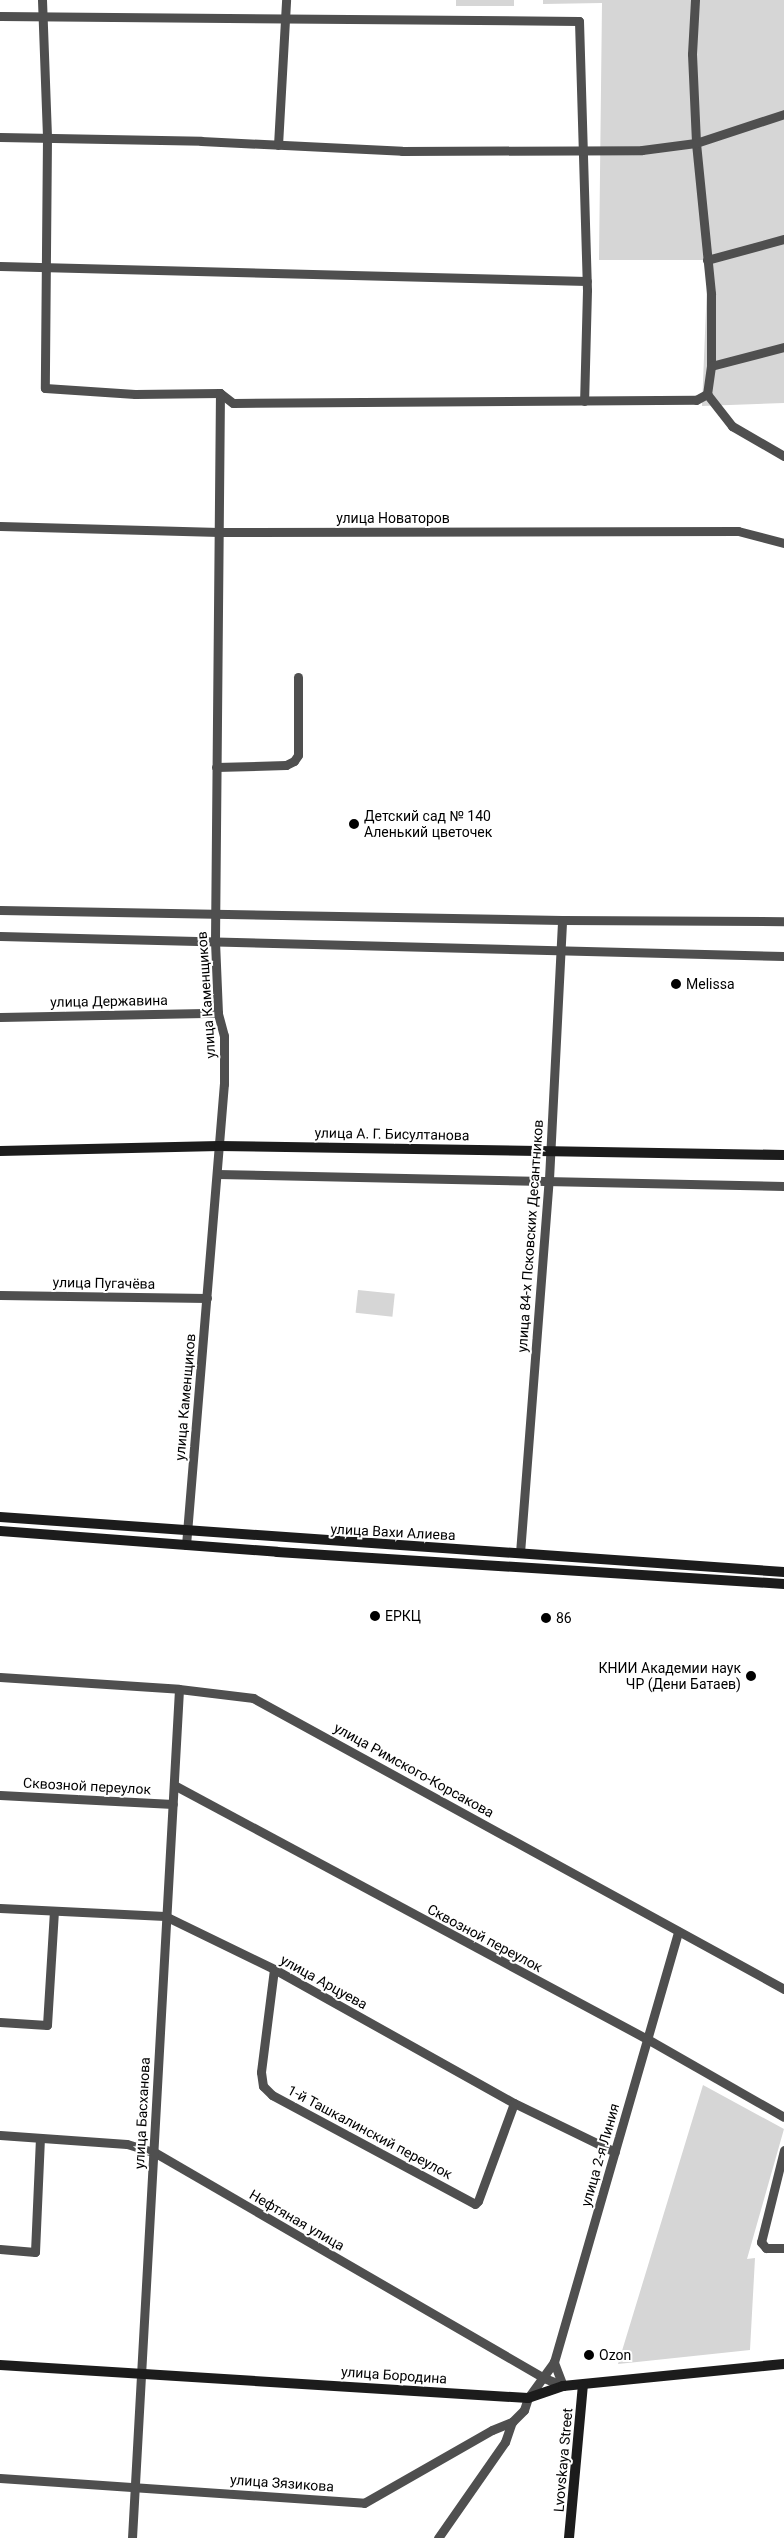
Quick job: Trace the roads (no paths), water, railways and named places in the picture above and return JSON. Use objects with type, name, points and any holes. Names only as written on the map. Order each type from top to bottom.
[{"type":"street","points":[[42,0],[47,137],[45,388],[135,394],[220,393],[233,403],[696,400],[707,394]]},
{"type":"street","points":[[278,145],[286,0]]},
{"type":"street","points":[[695,0],[692,54],[696,143],[707,260],[711,366],[707,394],[732,426],[784,456]]},
{"type":"street","points":[[0,16],[286,20],[580,21],[587,281],[584,401]]},
{"type":"street","points":[[0,137],[278,145],[402,151],[642,150],[696,143],[784,114]]},
{"type":"street","points":[[707,260],[784,239]]},
{"type":"street","points":[[0,266],[587,281]]},
{"type":"street","points":[[711,366],[784,347]]},
{"type":"street","name":"улица Каменщиков","points":[[186,1545],[217,1174],[224,1036],[218,1013],[214,941],[220,393]]},
{"type":"street","name":"улица Новаторов","points":[[0,526],[219,532],[738,531],[784,543]]},
{"type":"street","points":[[216,767],[286,765],[294,761],[298,755],[298,677]]},
{"type":"street","points":[[0,910],[562,920],[784,921]]},
{"type":"street","name":"улица 84-х Псковских Десантников","points":[[520,1553],[549,1179],[562,920]]},
{"type":"street","points":[[0,936],[784,956]]},
{"type":"street","name":"улица Державина","points":[[0,1017],[218,1013]]},
{"type":"street","name":"улица А. Г. Бисултанова","points":[[0,1151],[219,1146],[784,1155]]},
{"type":"street","points":[[217,1174],[549,1179],[784,1186]]},
{"type":"street","name":"улица Пугачёва","points":[[0,1295],[207,1298]]},
{"type":"street","name":"улица Вахи Алиева","points":[[0,1517],[188,1532],[784,1572]]},
{"type":"street","name":"улица Вахи Алиева","points":[[0,1531],[784,1584]]},
{"type":"street","name":"улица Римского-Корсакова","points":[[0,1677],[179,1689],[253,1698],[784,1989]]},
{"type":"street","name":"улица Басханова","points":[[132,2538],[136,2487],[138,2372],[154,2152],[165,1916],[179,1689]]},
{"type":"street","name":"Сквозной переулок","points":[[174,1785],[649,2040],[784,2117]]},
{"type":"street","name":"Сквозной переулок","points":[[0,1795],[172,1804]]},
{"type":"street","name":"улица Арцуева","points":[[0,1908],[165,1916],[274,1969],[514,2103],[615,2152]]},
{"type":"street","points":[[0,2022],[47,2025],[54,1912]]},
{"type":"street","name":"улица 2-я Линия","points":[[554,2362],[649,2040],[678,1931]]},
{"type":"street","name":"1-й Ташкалинский переулок","points":[[274,1969],[261,2072],[263,2086],[272,2095],[475,2204],[478,2201],[514,2103]]},
{"type":"street","name":"Нефтяная улица","points":[[0,2135],[127,2144],[154,2152],[542,2377],[563,2386]]},
{"type":"street","points":[[0,2249],[35,2252],[40,2138]]},
{"type":"street","points":[[784,2150],[761,2242],[766,2248],[784,2248]]},
{"type":"street","points":[[438,2538],[505,2442],[512,2422],[524,2410],[528,2398],[554,2362]]},
{"type":"street","points":[[554,2362],[563,2386]]},
{"type":"street","name":"улица Бородина","points":[[0,2365],[138,2372],[528,2398],[563,2386],[784,2364]]},
{"type":"street","name":"Lvovskaya Street","points":[[570,2538],[583,2385]]},
{"type":"street","name":"улица Зязикова","points":[[0,2478],[364,2502],[492,2430],[512,2422]]},
{"type":"place","name":"Детский сад № 140 Аленький цветочек","points":[[354,824]]},
{"type":"place","name":"Melissa","points":[[676,984]]},
{"type":"place","name":"ЕРКЦ","points":[[375,1616]]},
{"type":"place","name":"86","points":[[546,1618]]},
{"type":"place","name":"КНИИ Академии наук ЧР (Дени Батаев)","points":[[751,1676]]},
{"type":"place","name":"Ozon","points":[[589,2355]]}]
